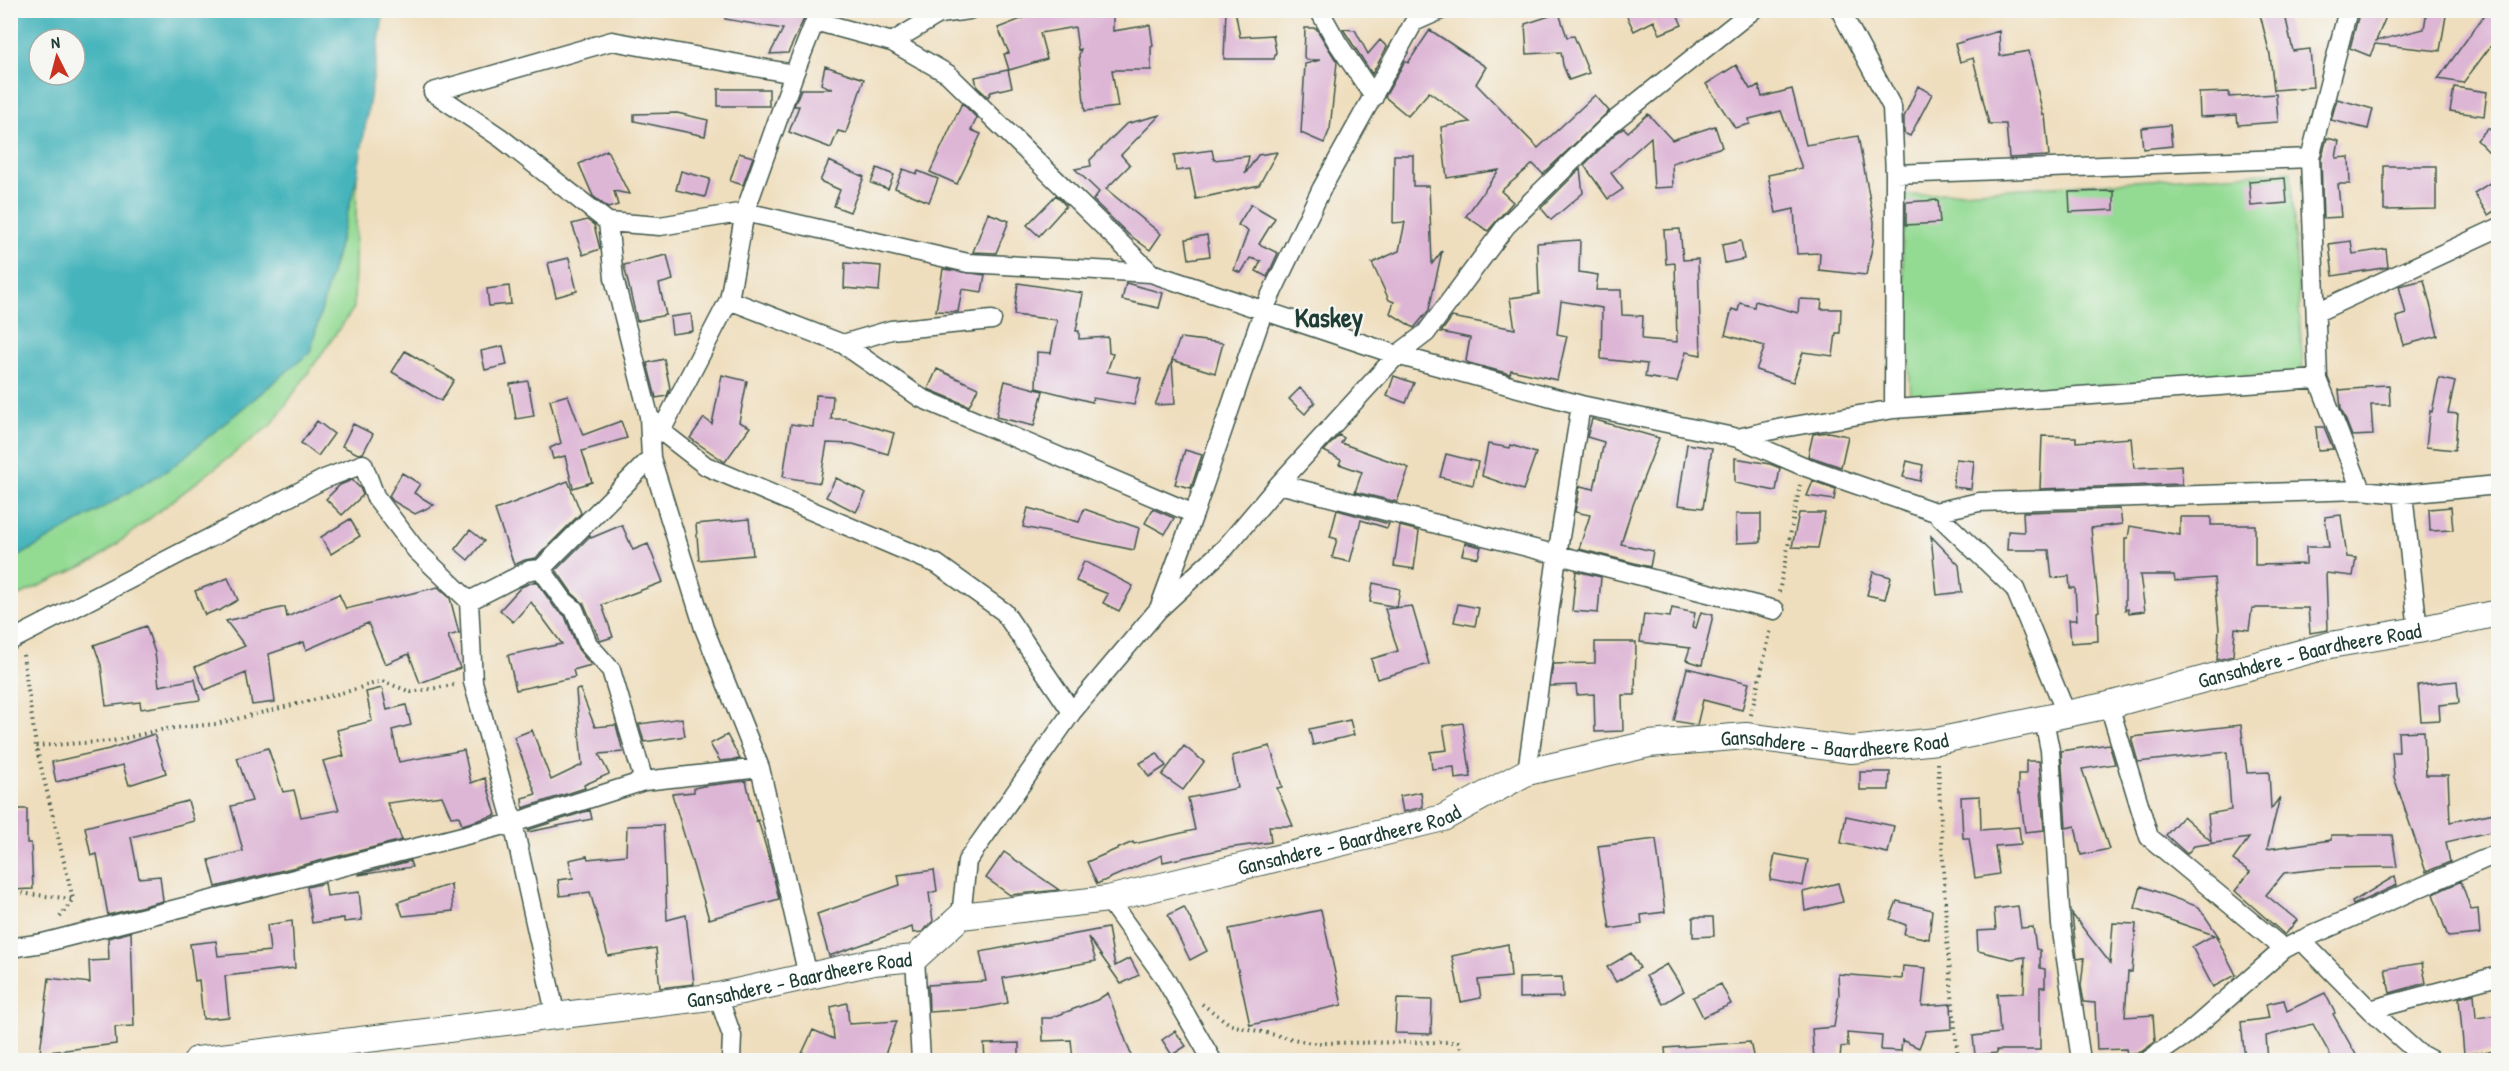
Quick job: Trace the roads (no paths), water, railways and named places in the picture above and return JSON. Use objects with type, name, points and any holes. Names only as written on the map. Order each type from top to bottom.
[{"type":"main road","name":"Gansahdere - Baardheere Road","points":[[197,1060],[718,996],[873,962],[915,958],[961,916],[1108,899],[1443,818],[1527,772],[1649,744],[1746,736],[1851,750],[1937,741],[2109,705],[2330,645],[2499,613]]},
{"type":"street","points":[[892,42],[939,14],[969,10]]},
{"type":"street","points":[[1319,10],[1337,42],[1374,97]]},
{"type":"street","points":[[1158,610],[1194,514],[1264,309],[1322,188],[1419,16],[1441,10]]},
{"type":"street","points":[[961,916],[967,861],[1072,712],[1158,610],[1225,548],[1279,484],[1397,355],[1426,333],[1506,226],[1601,133],[1753,10]]},
{"type":"street","points":[[1840,10],[1892,106],[1895,174],[1894,409]]},
{"type":"street","points":[[2348,10],[2310,158],[2318,379],[2361,490]]},
{"type":"street","points":[[661,431],[729,300],[745,212],[794,74],[820,16],[892,42],[948,74],[1151,273]]},
{"type":"street","points":[[794,74],[612,41],[433,92],[501,138],[608,222],[660,226],[745,212],[968,263],[1151,273],[1397,355],[1581,405],[1738,438],[1803,466],[1935,512],[2015,589],[2055,716],[2050,750],[2061,925],[2080,1060]]},
{"type":"street","points":[[1895,174],[2310,158]]},
{"type":"street","points":[[608,222],[614,278],[649,416],[651,458],[704,628],[760,768],[808,976]]},
{"type":"street","points":[[2317,312],[2499,228]]},
{"type":"street","points":[[729,300],[843,344],[921,398],[1194,514]]},
{"type":"street","points":[[843,344],[891,330],[992,320]]},
{"type":"street","points":[[1738,438],[1894,409],[2318,379]]},
{"type":"street","points":[[1527,772],[1581,405]]},
{"type":"street","points":[[649,416],[661,431],[706,466],[937,564],[1004,612],[1072,712]]},
{"type":"street","points":[[469,601],[530,570],[541,569],[651,458]]},
{"type":"street","points":[[16,639],[324,479],[363,464],[375,496],[416,550],[469,601],[473,682],[513,823],[556,1017]]},
{"type":"street","points":[[1279,484],[1775,610]]},
{"type":"street","points":[[1935,512],[1979,502],[2361,490],[2403,494],[2499,485]]},
{"type":"street","points":[[2403,494],[2418,630]]},
{"type":"street","points":[[541,569],[564,600],[574,609],[588,644],[611,670],[644,781]]},
{"type":"street","points":[[2109,705],[2149,837],[2284,950]]},
{"type":"street","points":[[10,948],[43,943],[513,823],[644,781],[760,768]]},
{"type":"street","points":[[2149,1060],[2187,1034],[2284,950],[2301,940],[2499,853]]},
{"type":"street","points":[[1108,899],[1164,977],[1212,1060]]},
{"type":"street","points":[[2301,940],[2370,1010],[2418,1053],[2431,1060]]},
{"type":"street","points":[[915,958],[921,1060]]},
{"type":"street","points":[[2370,1010],[2499,976]]},
{"type":"street","points":[[718,996],[732,1036],[731,1060]]},
{"type":"water","points":[[11,10],[384,11],[357,177],[310,352],[171,468],[11,561]]},
{"type":"district","name":"Kaskey","points":[[1329,317]]}]
